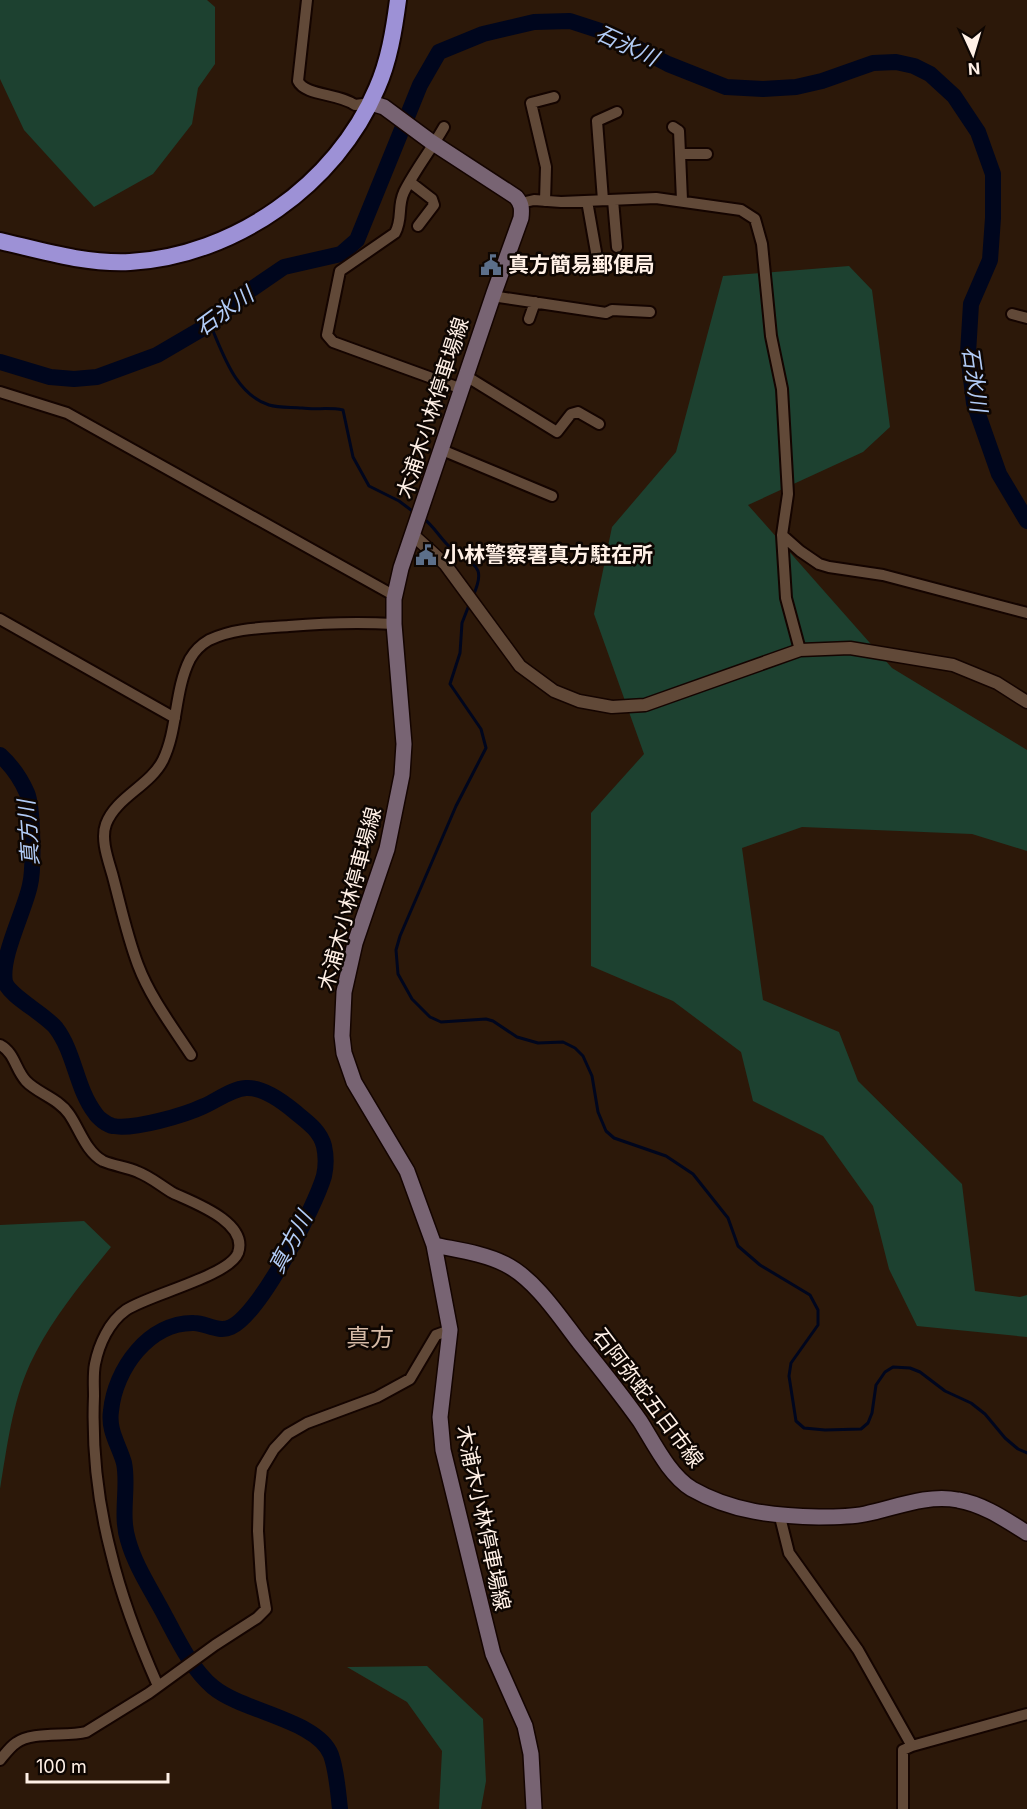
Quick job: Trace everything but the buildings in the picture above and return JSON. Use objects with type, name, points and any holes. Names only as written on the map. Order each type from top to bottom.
[{"type":"highway","points":[[0,241],[75,259],[129,262],[164,258],[195,250],[228,239],[268,216],[299,194],[378,105],[398,0]]},
{"type":"main road","points":[[378,105],[521,202]]},
{"type":"main road","name":"木浦木小林停車場線","points":[[521,202],[521,218],[492,296],[401,568],[395,596],[394,624],[404,744],[402,775],[387,849],[355,943],[344,992],[342,1036],[344,1053],[354,1082],[407,1171],[434,1245],[450,1330],[440,1417],[443,1450],[494,1654],[525,1726],[531,1754],[534,1809]]},
{"type":"main road","name":"石阿弥蛇五日市線","points":[[434,1245],[505,1264],[536,1287],[627,1402],[672,1469],[690,1488],[715,1500],[746,1510],[780,1516],[862,1515],[913,1501],[959,1500],[976,1505],[1003,1518],[1027,1533]]},
{"type":"street","points":[[308,0],[298,81],[309,90],[347,99],[358,106],[378,105]]},
{"type":"street","points":[[545,201],[546,167],[531,103],[554,97]]},
{"type":"street","points":[[617,112],[597,121],[617,247]]},
{"type":"street","points":[[673,127],[679,131],[682,200]]},
{"type":"street","points":[[444,128],[433,142],[399,204],[400,225],[395,233],[340,271],[327,334],[333,342],[464,382],[556,432],[571,414],[578,412],[599,424]]},
{"type":"street","points":[[680,154],[707,154]]},
{"type":"street","points":[[410,183],[432,199],[434,205],[418,226]]},
{"type":"street","points":[[521,202],[656,198],[741,210],[755,219],[762,244],[771,336],[782,389],[788,494],[782,535],[786,598],[800,650]]},
{"type":"street","points":[[587,201],[596,252]]},
{"type":"street","points":[[492,296],[606,313],[612,310],[650,312]]},
{"type":"street","points":[[529,319],[535,302]]},
{"type":"street","points":[[1012,314],[1027,318]]},
{"type":"street","points":[[0,392],[67,412],[395,596]]},
{"type":"street","points":[[442,450],[552,496]]},
{"type":"street","points":[[413,535],[445,564],[520,666],[554,690],[579,701],[612,707],[645,705],[800,650],[850,648],[952,666],[997,683],[1027,702]]},
{"type":"street","points":[[782,535],[800,551],[819,564],[828,567],[883,576],[1027,613]]},
{"type":"street","points":[[0,619],[175,718]]},
{"type":"street","points":[[191,1055],[154,998],[139,967],[126,933],[106,850],[104,830],[113,812],[154,774],[162,761],[169,744],[182,680],[191,658],[207,641],[251,628],[335,623],[394,624]]},
{"type":"street","points":[[0,1045],[13,1056],[26,1081],[55,1100],[68,1112],[88,1146],[100,1160],[147,1176],[171,1192],[215,1212],[236,1236],[238,1252],[234,1259],[206,1276],[124,1311],[103,1336],[94,1365],[93,1419],[98,1482],[110,1552],[140,1646],[161,1683]]},
{"type":"street","points":[[0,1760],[16,1742],[27,1737],[86,1732],[257,1618],[266,1609],[261,1579],[258,1531],[259,1494],[262,1469],[274,1449],[288,1434],[307,1423],[377,1397],[410,1379],[436,1335],[450,1330]]},
{"type":"street","points":[[780,1516],[789,1553],[858,1650],[912,1746]]},
{"type":"street","points":[[903,1809],[903,1750],[1027,1714]]},
{"type":"green space","points":[[0,0],[207,0],[215,7],[215,64],[198,88],[192,124],[153,174],[94,207],[24,130],[0,79]]},
{"type":"green space","points":[[849,266],[872,290],[890,427],[863,452],[748,505],[892,668],[1027,750],[1027,851],[972,834],[802,827],[742,848],[763,1000],[839,1032],[858,1081],[962,1184],[975,1291],[1020,1297],[1027,1295],[1027,1337],[917,1326],[889,1269],[873,1206],[823,1136],[753,1101],[741,1052],[673,1001],[591,966],[591,813],[644,754],[594,614],[612,527],[676,452],[723,276]]},
{"type":"green space","points":[[84,1221],[111,1247],[77,1289],[30,1364],[14,1410],[0,1489],[0,1225]]},
{"type":"green space","points":[[427,1666],[483,1719],[486,1781],[481,1809],[439,1809],[442,1751],[407,1702],[347,1667]]},
{"type":"waterway","name":"石氷川","points":[[0,362],[50,377],[74,379],[97,377],[157,355],[210,324],[240,297],[284,267],[341,254],[357,240],[420,85],[439,52],[483,34],[534,22],[570,21],[610,34],[668,64],[726,87],[763,89],[796,87],[822,81],[873,63],[896,62],[914,66],[930,74],[954,96],[978,132],[993,174],[990,260],[971,304],[968,353],[974,403],[999,474],[1027,521]]},
{"type":"waterway","points":[[210,324],[232,371],[247,392],[257,400],[277,407],[343,410],[353,457],[369,486],[399,501],[415,513]]},
{"type":"waterway","points":[[423,518],[452,549],[476,567],[479,578],[473,596]]},
{"type":"waterway","points":[[469,605],[462,623],[460,653],[450,684],[481,729],[486,748],[456,806],[400,936],[396,950],[398,974],[412,999],[430,1017],[441,1022],[486,1019],[517,1037],[538,1043],[563,1042],[575,1048],[583,1056],[592,1076],[598,1112],[606,1131],[614,1138],[666,1156],[693,1174],[728,1218],[738,1246],[760,1265],[810,1295],[818,1310],[818,1325],[791,1363],[789,1376],[796,1421],[804,1428],[861,1429],[868,1423],[872,1413],[876,1385],[885,1372],[893,1367],[910,1368],[920,1372],[945,1391],[971,1403],[985,1414],[1005,1438],[1027,1453]]},
{"type":"waterway","name":"真方川","points":[[0,755],[15,772],[27,793],[31,811],[32,838],[30,885],[9,947],[4,972],[5,982],[13,993],[56,1028],[96,1115],[105,1123],[113,1126],[146,1124],[195,1110],[235,1090],[252,1088],[272,1095],[308,1122],[324,1146],[325,1169],[319,1191],[285,1258],[256,1302],[243,1318],[226,1329],[199,1323],[178,1325],[163,1330],[149,1339],[127,1364],[119,1379],[110,1418],[112,1431],[124,1463],[125,1521],[131,1548],[141,1572],[182,1648],[204,1679],[226,1696],[296,1725],[323,1743],[333,1762],[340,1809]]},
{"type":"place","name":"真方簡易郵便局","points":[[491,265]]},
{"type":"place","name":"小林警察署真方駐在所","points":[[426,555]]},
{"type":"district","name":"真方","points":[[370,1338]]}]
